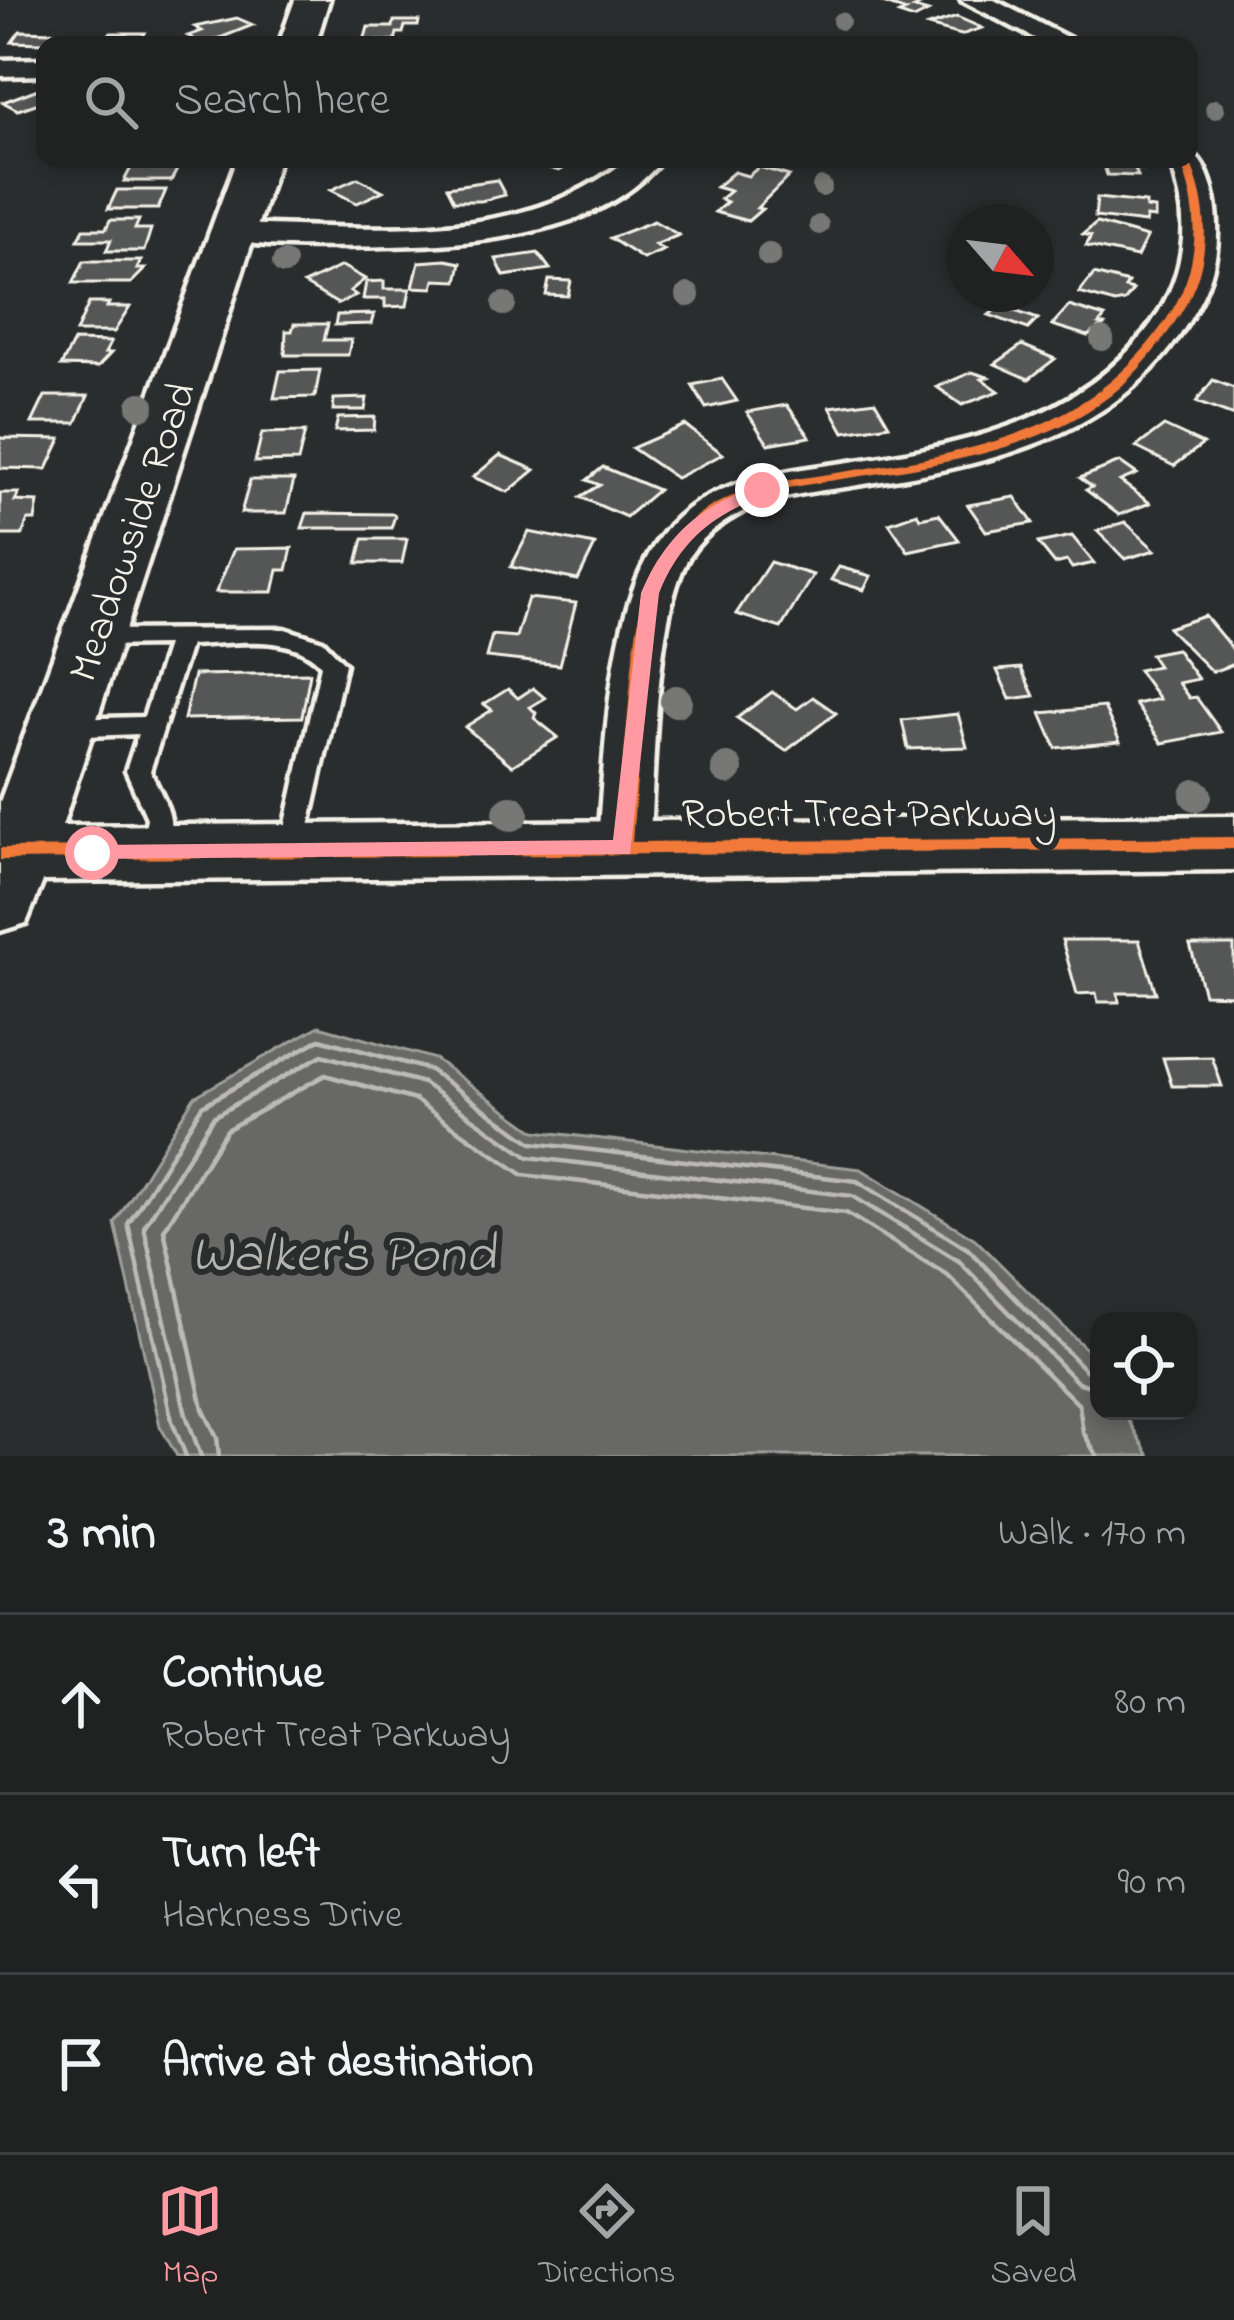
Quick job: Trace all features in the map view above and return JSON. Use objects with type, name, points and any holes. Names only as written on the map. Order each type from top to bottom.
[{"type":"main road","points":[[300,36],[312,0]]},
{"type":"main road","name":"Meadowside Road","points":[[7,870],[62,728],[255,168]]},
{"type":"main road","name":"Robert Treat Parkway","points":[[7,870],[154,853],[1234,843]]},
{"type":"street","points":[[974,0],[1050,36]]},
{"type":"street","points":[[0,68],[36,67]]},
{"type":"street","points":[[232,234],[507,229],[609,192],[637,168]]},
{"type":"street","points":[[623,848],[644,626],[650,593],[673,545],[706,515],[762,490],[975,453],[1061,424],[1089,406],[1145,358],[1187,297],[1203,238],[1201,204],[1187,168]]},
{"type":"lane","points":[[154,853],[160,818],[138,771],[181,637]]},
{"type":"lane","points":[[92,638],[301,638],[322,650],[333,664],[293,851]]},
{"type":"lane","points":[[62,728],[153,725]]},
{"type":"water","name":"Walker's Pond","points":[[319,1026],[435,1059],[535,1131],[861,1169],[975,1239],[1087,1350],[1090,1420],[1128,1420],[1149,1456],[177,1456],[160,1426],[115,1223],[194,1097]]},
{"type":"building","points":[[880,2],[924,3],[914,8],[928,12],[914,19]]},
{"type":"building","points":[[957,17],[982,28],[961,35],[928,26]]},
{"type":"building","points":[[237,18],[253,25],[225,36],[188,36],[202,31],[195,27]]},
{"type":"building","points":[[394,21],[419,21],[418,26],[405,26],[396,36],[365,36],[368,27],[393,27]]},
{"type":"building","points":[[20,31],[53,32],[36,36],[36,43],[12,42]]},
{"type":"building","points":[[110,33],[145,33],[143,36]]},
{"type":"building","points":[[36,90],[36,104],[18,110],[3,102]]},
{"type":"building","points":[[131,168],[178,168],[171,181],[124,181]]},
{"type":"building","points":[[762,168],[789,176],[748,221],[715,212],[727,202],[720,199],[730,191],[716,187],[734,172],[748,176]]},
{"type":"building","points":[[1105,168],[1141,169],[1135,169],[1138,176],[1107,175]]},
{"type":"building","points":[[358,178],[383,191],[357,203],[331,190]]},
{"type":"building","points":[[497,180],[505,195],[481,201],[454,201],[447,187]]},
{"type":"building","points":[[117,190],[166,190],[158,209],[108,209]]},
{"type":"building","points":[[1097,198],[1146,203],[1146,208],[1155,209],[1155,218],[1146,217],[1146,223],[1095,217]]},
{"type":"building","points":[[110,220],[139,220],[135,229],[151,229],[144,251],[106,251],[111,240],[78,240],[84,229],[106,229]]},
{"type":"building","points":[[654,221],[679,235],[655,245],[664,250],[643,259],[610,238]]},
{"type":"building","points":[[1097,223],[1147,237],[1137,257],[1086,246],[1091,236],[1083,234]]},
{"type":"building","points":[[538,253],[550,269],[504,276],[496,259]]},
{"type":"building","points":[[84,261],[141,261],[137,269],[145,269],[131,283],[73,283]]},
{"type":"building","points":[[419,262],[461,263],[457,281],[435,280],[433,288],[413,287]]},
{"type":"building","points":[[342,266],[365,279],[350,291],[356,295],[338,304],[304,284]]},
{"type":"building","points":[[1094,274],[1128,283],[1125,288],[1133,290],[1125,301],[1115,303],[1079,293]]},
{"type":"building","points":[[549,280],[571,281],[568,296],[546,295]]},
{"type":"building","points":[[384,281],[384,289],[410,289],[407,306],[385,307],[385,299],[363,299],[366,282]]},
{"type":"building","points":[[89,303],[130,307],[114,332],[76,332]]},
{"type":"building","points":[[1069,306],[1105,317],[1099,324],[1104,325],[1088,336],[1052,325]]},
{"type":"building","points":[[1018,312],[1038,319],[1028,329],[989,315]]},
{"type":"building","points":[[374,314],[371,324],[335,325],[337,315]]},
{"type":"building","points":[[294,324],[328,324],[324,340],[351,340],[348,355],[285,355],[286,331],[292,331]]},
{"type":"building","points":[[74,341],[111,342],[105,353],[111,353],[98,367],[61,366]]},
{"type":"building","points":[[1022,345],[1055,359],[1029,379],[995,364]]},
{"type":"building","points":[[320,370],[315,397],[274,398],[280,371]]},
{"type":"building","points":[[972,372],[988,377],[982,379],[999,391],[962,405],[937,387]]},
{"type":"building","points":[[722,379],[737,401],[706,408],[692,385]]},
{"type":"building","points":[[1213,380],[1234,388],[1234,416],[1196,402]]},
{"type":"building","points":[[45,396],[88,396],[76,423],[32,423]]},
{"type":"building","points":[[367,398],[365,410],[333,410],[334,399]]},
{"type":"building","points":[[875,401],[889,425],[844,432],[830,407]]},
{"type":"building","points":[[787,405],[810,437],[768,444],[747,412]]},
{"type":"building","points":[[375,417],[374,430],[335,431],[338,418]]},
{"type":"building","points":[[685,425],[723,454],[676,478],[632,448]]},
{"type":"building","points":[[1164,426],[1203,444],[1174,466],[1136,447]]},
{"type":"building","points":[[305,432],[298,461],[255,462],[262,433]]},
{"type":"building","points":[[0,438],[61,439],[47,469],[0,468]]},
{"type":"building","points":[[500,455],[535,470],[508,492],[473,477]]},
{"type":"building","points":[[1120,462],[1137,474],[1120,481],[1150,503],[1119,515],[1086,490],[1092,487],[1080,478]]},
{"type":"building","points":[[603,467],[658,490],[626,517],[580,497],[600,485],[587,480]]},
{"type":"building","points":[[250,480],[294,480],[286,513],[241,513]]},
{"type":"building","points":[[0,493],[19,493],[15,501],[38,502],[35,520],[28,520],[22,535],[0,535]]},
{"type":"building","points":[[1015,497],[1033,523],[986,531],[968,505]]},
{"type":"building","points":[[307,513],[395,516],[391,528],[302,528]]},
{"type":"building","points":[[917,513],[920,518],[939,514],[959,540],[908,551],[889,523]]},
{"type":"building","points":[[1125,522],[1155,550],[1125,559],[1097,531]]},
{"type":"building","points":[[529,532],[595,545],[578,580],[511,567]]},
{"type":"building","points":[[1072,536],[1094,563],[1072,568],[1067,561],[1055,564],[1038,543]]},
{"type":"building","points":[[363,539],[407,539],[402,563],[357,563]]},
{"type":"building","points":[[292,548],[287,570],[278,570],[273,592],[216,592],[234,549]]},
{"type":"building","points":[[770,562],[813,575],[781,628],[736,614]]},
{"type":"building","points":[[839,567],[871,576],[864,590],[831,580]]},
{"type":"building","points":[[528,598],[576,603],[560,665],[486,657],[492,635],[516,637]]},
{"type":"building","points":[[1205,616],[1234,651],[1234,664],[1212,672],[1168,628]]},
{"type":"building","points":[[1176,649],[1198,679],[1178,683],[1189,698],[1196,697],[1221,732],[1162,743],[1135,704],[1159,699],[1138,670],[1158,666],[1150,654]]},
{"type":"building","points":[[1021,668],[1034,696],[1010,699],[997,670]]},
{"type":"building","points":[[310,673],[302,717],[184,719],[194,675]]},
{"type":"building","points":[[533,688],[545,698],[530,707],[534,718],[558,737],[512,766],[465,727],[492,710],[484,704],[508,689],[518,698]]},
{"type":"building","points":[[772,692],[797,709],[813,697],[836,713],[786,751],[737,718]]},
{"type":"building","points":[[1104,707],[1120,742],[1056,748],[1041,713]]},
{"type":"building","points":[[958,714],[967,747],[908,749],[902,720]]},
{"type":"building","points":[[1062,940],[1139,940],[1156,993],[1118,993],[1119,1002],[1098,1002],[1096,993],[1077,994]]},
{"type":"building","points":[[1190,945],[1234,945],[1234,995],[1204,994]]},
{"type":"building","points":[[1212,1057],[1222,1086],[1172,1086],[1163,1058]]},
{"type":"cycle path","points":[[623,849],[644,626],[661,570],[681,539],[709,513],[757,491],[994,446],[1079,411],[1116,385],[1150,351],[1180,308],[1195,272],[1200,215],[1188,168]]},
{"type":"cycle path","points":[[0,854],[1234,843]]},
{"type":"route","points":[[92,853],[623,848],[650,593],[673,545],[688,530],[726,504],[762,490]]}]
